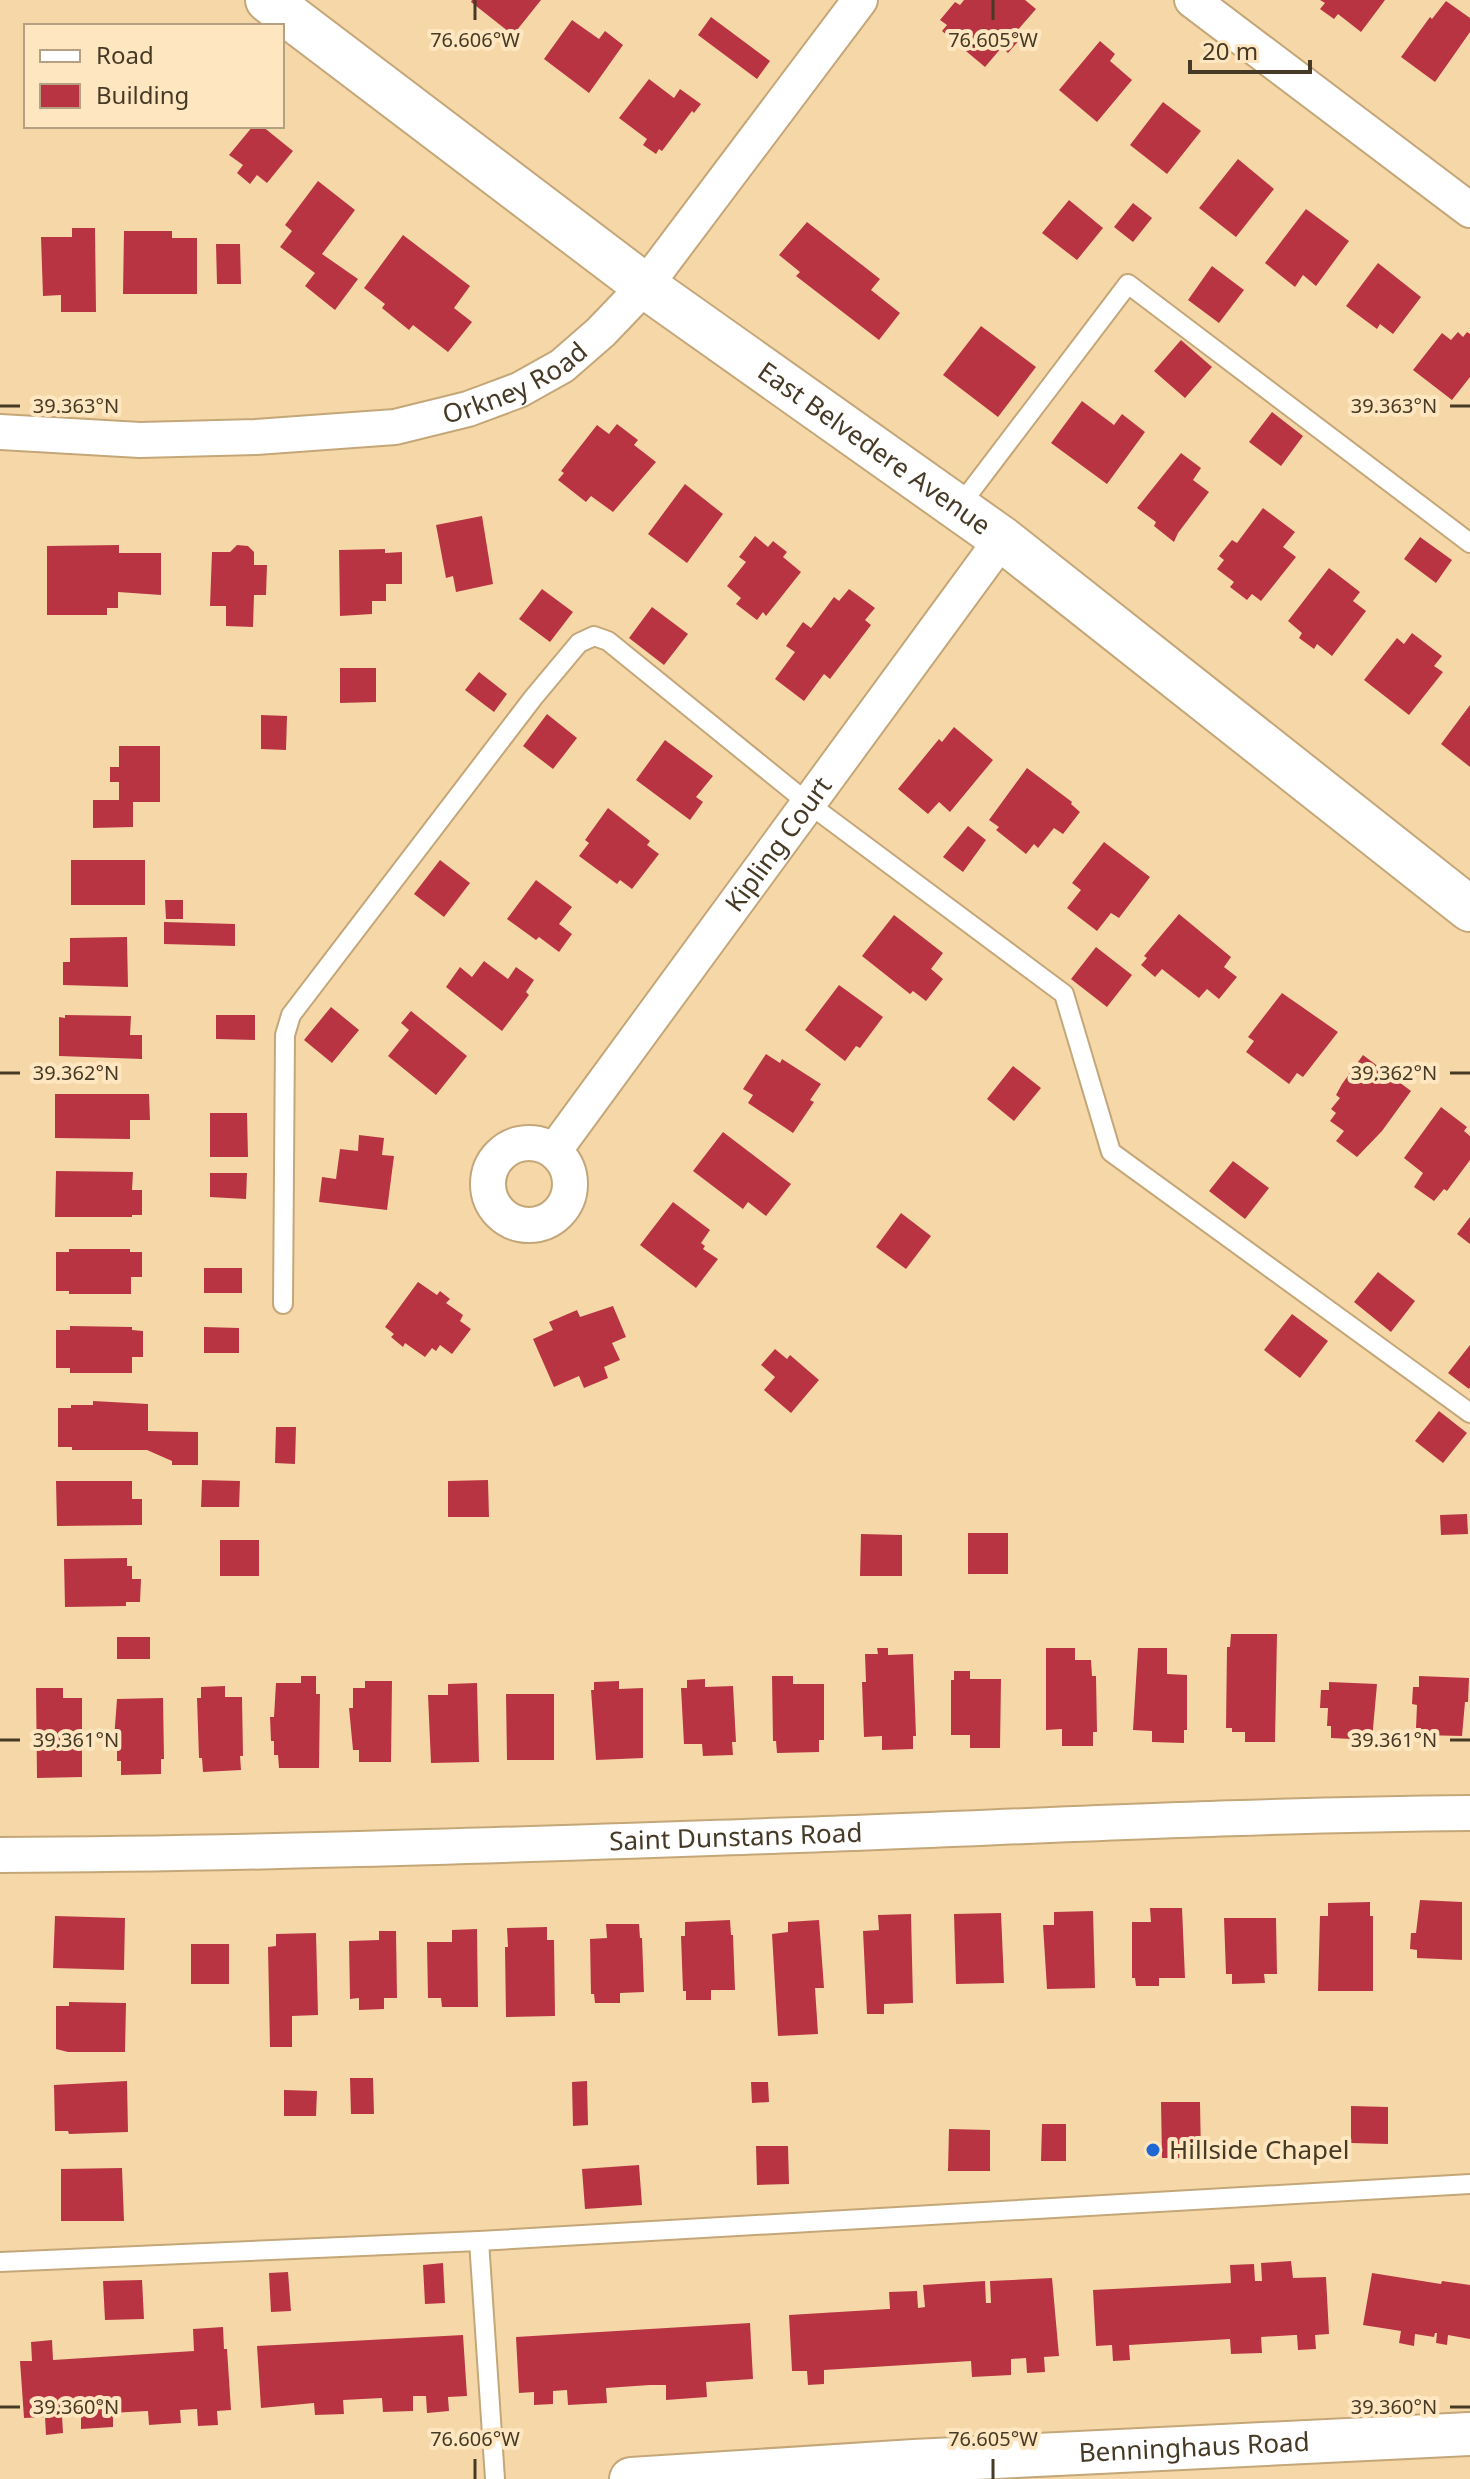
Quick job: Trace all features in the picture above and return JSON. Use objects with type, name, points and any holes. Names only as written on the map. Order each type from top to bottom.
[{"type":"main road","name":"East Belvedere Avenue","points":[[268,0],[645,286],[1002,539],[1470,909]]},
{"type":"street","name":"Orkney Road","points":[[0,432],[140,440],[256,437],[395,427],[468,409],[519,390],[562,366],[601,332],[645,286],[860,0]]},
{"type":"street","points":[[1192,0],[1470,210]]},
{"type":"street","name":"Kipling Court","points":[[554,1151],[1002,539]]},
{"type":"street","name":"Saint Dunstans Road","points":[[0,1855],[144,1854],[798,1835],[1204,1818],[1470,1813]]},
{"type":"street","name":"Benninghaus Road","points":[[631,2479],[914,2461],[1470,2434]]},
{"type":"lane","points":[[958,508],[1128,284],[1470,543]]},
{"type":"lane","points":[[283,1304],[285,1035],[291,1015],[533,698],[579,643],[594,636],[608,641],[809,804],[1064,994],[1111,1152],[1470,1413]]},
{"type":"lane","points":[[0,2262],[479,2241],[1470,2184]]},
{"type":"lane","points":[[479,2241],[495,2479]]},
{"type":"building","points":[[472,0],[541,0],[513,35]]},
{"type":"building","points":[[964,0],[1025,0],[1036,9],[1016,32],[1022,37],[1008,53],[1002,47],[985,67],[942,31],[947,25],[940,20],[955,2],[960,5]]},
{"type":"building","points":[[1320,0],[1385,0],[1361,32],[1338,14],[1334,19],[1320,9],[1325,3]]},
{"type":"building","points":[[1446,1],[1470,18],[1470,32],[1435,82],[1401,57],[1430,17],[1432,19]]},
{"type":"building","points":[[711,17],[770,61],[757,79],[698,35]]},
{"type":"building","points":[[572,20],[599,39],[605,31],[623,45],[589,93],[544,59]]},
{"type":"building","points":[[1100,41],[1115,54],[1110,61],[1132,80],[1097,122],[1059,90]]},
{"type":"building","points":[[649,79],[674,98],[680,89],[701,104],[694,113],[692,111],[662,151],[659,149],[656,154],[643,145],[647,139],[619,118]]},
{"type":"building","points":[[1163,102],[1201,131],[1167,174],[1130,145]]},
{"type":"building","points":[[251,128],[264,128],[293,151],[267,183],[257,175],[250,184],[237,173],[243,165],[229,155]]},
{"type":"building","points":[[1238,159],[1274,189],[1236,237],[1199,208]]},
{"type":"building","points":[[318,181],[355,210],[322,254],[358,279],[335,310],[305,286],[315,273],[280,247],[292,231],[285,225]]},
{"type":"building","points":[[1069,200],[1103,228],[1077,260],[1042,233]]},
{"type":"building","points":[[1133,203],[1152,218],[1133,242],[1114,227]]},
{"type":"building","points":[[1306,209],[1349,241],[1316,286],[1303,275],[1295,287],[1265,263]]},
{"type":"building","points":[[807,222],[880,279],[871,290],[900,313],[879,340],[796,276],[800,272],[779,255]]},
{"type":"building","points":[[72,228],[95,228],[96,312],[61,312],[61,295],[43,296],[41,237],[72,237]]},
{"type":"building","points":[[124,231],[172,231],[172,238],[197,238],[197,294],[123,294]]},
{"type":"building","points":[[403,235],[470,286],[454,308],[472,322],[448,352],[413,325],[409,330],[382,308],[385,304],[364,288]]},
{"type":"building","points":[[216,244],[240,244],[241,284],[217,284]]},
{"type":"building","points":[[1378,263],[1421,297],[1393,334],[1380,324],[1377,329],[1346,306]]},
{"type":"building","points":[[1212,266],[1244,290],[1219,323],[1188,300]]},
{"type":"building","points":[[981,326],[1036,367],[998,417],[943,375]]},
{"type":"building","points":[[1458,332],[1463,337],[1467,332],[1470,334],[1470,377],[1452,400],[1413,370],[1442,333],[1451,340]]},
{"type":"building","points":[[1181,340],[1212,367],[1185,398],[1154,371]]},
{"type":"building","points":[[1082,401],[1114,425],[1122,414],[1145,432],[1107,484],[1051,443]]},
{"type":"building","points":[[1272,412],[1303,436],[1281,466],[1249,442]]},
{"type":"building","points":[[617,424],[638,440],[634,445],[656,462],[613,512],[591,496],[586,502],[558,480],[564,473],[561,471],[597,425],[609,434]]},
{"type":"building","points":[[1181,453],[1201,468],[1193,480],[1209,492],[1174,542],[1154,526],[1156,522],[1137,508]]},
{"type":"building","points":[[685,484],[723,514],[687,563],[648,534]]},
{"type":"building","points":[[1263,508],[1295,532],[1283,547],[1296,557],[1261,601],[1252,594],[1247,600],[1230,587],[1234,582],[1217,569],[1224,560],[1219,556],[1232,540],[1237,543]]},
{"type":"building","points":[[482,516],[493,584],[456,592],[453,576],[446,578],[436,525]]},
{"type":"building","points":[[755,536],[768,547],[773,541],[787,552],[783,557],[801,572],[766,616],[763,612],[757,620],[736,604],[741,598],[727,586],[746,562],[739,557]]},
{"type":"building","points":[[1420,537],[1452,560],[1436,583],[1404,559]]},
{"type":"building","points":[[119,545],[119,553],[161,553],[161,595],[118,592],[118,608],[107,608],[107,615],[47,615],[47,546]]},
{"type":"building","points":[[237,545],[248,546],[254,552],[254,565],[267,565],[266,595],[254,595],[253,627],[226,626],[226,606],[210,606],[212,552],[230,552]]},
{"type":"building","points":[[385,549],[385,553],[402,552],[402,584],[386,584],[386,601],[372,601],[372,614],[340,616],[339,550]]},
{"type":"building","points":[[1329,568],[1360,592],[1353,601],[1366,611],[1332,656],[1317,644],[1314,649],[1299,638],[1302,633],[1288,621]]},
{"type":"building","points":[[542,589],[573,612],[550,642],[519,619]]},
{"type":"building","points":[[849,589],[875,608],[865,620],[871,625],[830,679],[824,674],[804,701],[775,679],[795,652],[786,646],[803,622],[811,628],[834,597],[839,601]]},
{"type":"building","points":[[652,607],[688,634],[664,665],[629,638]]},
{"type":"building","points":[[1412,633],[1442,656],[1434,666],[1443,672],[1409,715],[1364,680],[1397,638],[1404,644]]},
{"type":"building","points":[[340,668],[376,668],[376,702],[340,703]]},
{"type":"building","points":[[479,672],[507,694],[494,712],[465,690]]},
{"type":"building","points":[[1470,705],[1470,767],[1441,744]]},
{"type":"building","points":[[547,714],[577,738],[553,769],[523,746]]},
{"type":"building","points":[[261,715],[287,716],[286,750],[261,749]]},
{"type":"building","points":[[954,727],[993,760],[950,812],[939,802],[928,814],[898,789],[939,739],[942,742]]},
{"type":"building","points":[[665,740],[713,776],[696,797],[703,802],[690,820],[636,780]]},
{"type":"building","points":[[119,746],[160,746],[160,802],[133,802],[133,827],[93,828],[93,800],[119,800],[119,782],[110,782],[110,767],[119,767]]},
{"type":"building","points":[[1027,768],[1072,802],[1080,812],[1063,834],[1054,828],[1038,848],[1034,844],[1026,854],[996,830],[999,827],[989,820]]},
{"type":"building","points":[[608,808],[650,841],[647,845],[659,854],[632,889],[620,880],[617,884],[579,856],[589,843],[585,840]]},
{"type":"building","points":[[968,826],[986,840],[963,872],[943,857]]},
{"type":"building","points":[[1104,842],[1150,877],[1119,918],[1111,913],[1097,931],[1067,908],[1081,890],[1072,883]]},
{"type":"building","points":[[71,860],[145,860],[145,905],[71,905]]},
{"type":"building","points":[[440,860],[470,883],[444,917],[414,894]]},
{"type":"building","points":[[536,880],[572,907],[559,924],[572,934],[559,952],[507,919]]},
{"type":"building","points":[[165,900],[183,900],[183,919],[166,919]]},
{"type":"building","points":[[1179,914],[1231,957],[1224,967],[1237,977],[1219,999],[1207,989],[1199,998],[1162,969],[1155,977],[1141,965],[1147,958],[1144,956]]},
{"type":"building","points":[[894,915],[943,953],[931,969],[943,979],[926,1001],[913,991],[910,994],[862,956]]},
{"type":"building","points":[[164,922],[235,924],[235,946],[164,944]]},
{"type":"building","points":[[127,937],[128,987],[63,985],[63,962],[70,962],[70,938]]},
{"type":"building","points":[[1096,947],[1132,975],[1107,1007],[1071,979]]},
{"type":"building","points":[[484,961],[508,979],[516,967],[534,980],[526,992],[529,995],[502,1031],[446,987],[460,967],[472,977]]},
{"type":"building","points":[[839,985],[883,1017],[860,1048],[856,1046],[845,1061],[805,1030]]},
{"type":"building","points":[[1282,993],[1338,1032],[1303,1077],[1297,1073],[1289,1084],[1246,1052],[1254,1041],[1248,1037]]},
{"type":"building","points":[[331,1007],[359,1030],[332,1063],[304,1040]]},
{"type":"building","points":[[411,1011],[467,1056],[436,1095],[388,1056],[409,1030],[401,1023]]},
{"type":"building","points":[[65,1015],[131,1016],[130,1035],[142,1035],[142,1059],[59,1056],[59,1017],[65,1018]]},
{"type":"building","points":[[216,1015],[255,1015],[255,1040],[216,1039]]},
{"type":"building","points":[[766,1054],[780,1063],[782,1059],[821,1084],[810,1100],[814,1102],[793,1133],[748,1103],[753,1095],[743,1089]]},
{"type":"building","points":[[1363,1055],[1411,1091],[1382,1131],[1357,1157],[1336,1141],[1344,1131],[1330,1121],[1336,1113],[1331,1109],[1340,1098],[1336,1095]]},
{"type":"building","points":[[1013,1066],[1041,1088],[1014,1121],[987,1099]]},
{"type":"building","points":[[55,1094],[149,1094],[150,1120],[130,1120],[130,1139],[55,1138]]},
{"type":"building","points":[[1441,1107],[1467,1127],[1464,1131],[1470,1136],[1470,1160],[1447,1191],[1444,1189],[1434,1201],[1414,1187],[1423,1173],[1404,1158]]},
{"type":"building","points":[[210,1113],[247,1113],[248,1157],[210,1157]]},
{"type":"building","points":[[723,1132],[791,1184],[766,1216],[748,1202],[743,1209],[693,1171]]},
{"type":"building","points":[[359,1135],[384,1138],[382,1155],[394,1156],[387,1210],[319,1202],[322,1177],[336,1179],[340,1149],[358,1151]]},
{"type":"building","points":[[1233,1161],[1269,1188],[1245,1219],[1209,1191]]},
{"type":"building","points":[[56,1171],[133,1172],[132,1190],[142,1190],[142,1215],[55,1217]]},
{"type":"building","points":[[210,1173],[247,1173],[246,1199],[210,1197]]},
{"type":"building","points":[[673,1202],[710,1230],[701,1243],[705,1246],[703,1249],[718,1259],[696,1288],[640,1245]]},
{"type":"building","points":[[901,1213],[931,1236],[906,1269],[876,1247]]},
{"type":"building","points":[[1470,1217],[1470,1244],[1457,1234]]},
{"type":"building","points":[[69,1249],[130,1249],[130,1252],[142,1252],[142,1277],[131,1277],[131,1294],[69,1294],[69,1291],[56,1291],[56,1252],[69,1252]]},
{"type":"building","points":[[204,1268],[242,1268],[242,1293],[204,1293]]},
{"type":"building","points":[[1378,1272],[1415,1301],[1391,1332],[1354,1302]]},
{"type":"building","points":[[418,1282],[437,1295],[440,1291],[450,1299],[446,1303],[463,1315],[460,1321],[471,1329],[452,1354],[440,1345],[436,1351],[432,1348],[425,1357],[405,1343],[403,1347],[385,1327]]},
{"type":"building","points":[[613,1306],[626,1337],[612,1343],[620,1360],[604,1367],[608,1378],[584,1388],[579,1376],[554,1387],[533,1339],[553,1330],[549,1322],[577,1310],[580,1317]]},
{"type":"building","points":[[1292,1314],[1328,1341],[1300,1378],[1264,1350]]},
{"type":"building","points":[[70,1326],[132,1327],[132,1330],[143,1331],[143,1357],[132,1357],[132,1373],[70,1373],[70,1368],[56,1368],[56,1330],[70,1330]]},
{"type":"building","points":[[204,1327],[239,1328],[239,1353],[204,1353]]},
{"type":"building","points":[[1470,1345],[1470,1387],[1469,1389],[1448,1373]]},
{"type":"building","points":[[775,1349],[787,1359],[790,1355],[819,1380],[791,1413],[764,1390],[775,1377],[761,1365]]},
{"type":"building","points":[[93,1401],[148,1404],[148,1431],[198,1432],[198,1465],[172,1465],[172,1461],[147,1450],[72,1450],[72,1447],[58,1447],[58,1408],[93,1405]]},
{"type":"building","points":[[1439,1411],[1467,1433],[1443,1463],[1415,1441]]},
{"type":"building","points":[[276,1427],[296,1427],[295,1464],[275,1463]]},
{"type":"building","points":[[202,1480],[240,1481],[239,1507],[201,1507]]},
{"type":"building","points":[[488,1480],[489,1517],[448,1517],[448,1481]]},
{"type":"building","points":[[56,1481],[132,1481],[132,1499],[142,1499],[142,1525],[57,1526]]},
{"type":"building","points":[[1467,1514],[1468,1534],[1441,1535],[1440,1515]]},
{"type":"building","points":[[968,1533],[1008,1533],[1008,1574],[968,1574]]},
{"type":"building","points":[[861,1534],[902,1535],[902,1576],[860,1576]]},
{"type":"building","points":[[220,1540],[259,1540],[259,1576],[220,1576]]},
{"type":"building","points":[[127,1558],[127,1566],[132,1566],[132,1579],[141,1579],[140,1602],[126,1602],[126,1606],[65,1607],[64,1559]]},
{"type":"building","points":[[1231,1634],[1277,1634],[1275,1742],[1245,1742],[1245,1732],[1232,1732],[1232,1728],[1226,1728],[1227,1647],[1230,1647]]},
{"type":"building","points":[[117,1637],[150,1637],[150,1659],[117,1659]]},
{"type":"building","points":[[877,1648],[888,1648],[888,1655],[913,1654],[916,1736],[913,1736],[913,1749],[882,1750],[882,1736],[864,1737],[862,1682],[866,1682],[865,1654],[878,1654]]},
{"type":"building","points":[[1046,1648],[1075,1648],[1075,1660],[1091,1660],[1092,1676],[1096,1676],[1097,1732],[1093,1732],[1093,1746],[1062,1746],[1062,1729],[1046,1730]]},
{"type":"building","points":[[1138,1648],[1167,1648],[1167,1674],[1187,1675],[1187,1730],[1184,1730],[1184,1743],[1152,1742],[1152,1731],[1133,1730]]},
{"type":"building","points":[[954,1671],[970,1671],[970,1679],[1001,1679],[1000,1748],[970,1748],[970,1735],[951,1735],[951,1680],[954,1680]]},
{"type":"building","points":[[301,1676],[316,1676],[316,1694],[320,1694],[319,1768],[279,1768],[278,1755],[274,1755],[274,1741],[271,1741],[270,1717],[274,1717],[276,1683],[301,1683]]},
{"type":"building","points":[[772,1676],[793,1676],[793,1684],[824,1684],[824,1740],[819,1740],[819,1752],[777,1753],[776,1741],[773,1741]]},
{"type":"building","points":[[1419,1676],[1469,1678],[1462,1736],[1421,1735],[1421,1728],[1416,1728],[1417,1705],[1412,1704],[1413,1687],[1419,1687]]},
{"type":"building","points":[[705,1679],[705,1687],[733,1686],[736,1742],[732,1742],[733,1755],[703,1756],[702,1744],[684,1744],[681,1688],[687,1688],[687,1680]]},
{"type":"building","points":[[365,1681],[392,1681],[391,1762],[359,1762],[359,1750],[353,1750],[349,1708],[353,1708],[353,1688],[365,1688]]},
{"type":"building","points":[[619,1681],[619,1689],[643,1688],[643,1758],[596,1760],[591,1690],[594,1690],[594,1682]]},
{"type":"building","points":[[1329,1682],[1377,1684],[1372,1740],[1331,1738],[1331,1726],[1327,1726],[1328,1708],[1320,1708],[1321,1690],[1329,1690]]},
{"type":"building","points":[[477,1683],[479,1762],[431,1763],[428,1695],[448,1695],[448,1684]]},
{"type":"building","points":[[225,1686],[225,1697],[242,1697],[241,1770],[203,1772],[202,1758],[199,1758],[197,1698],[201,1698],[201,1687]]},
{"type":"building","points":[[36,1688],[63,1688],[63,1698],[82,1698],[82,1777],[37,1778]]},
{"type":"building","points":[[506,1694],[554,1694],[554,1760],[507,1760]]},
{"type":"building","points":[[163,1698],[164,1759],[161,1759],[161,1774],[121,1775],[121,1761],[117,1761],[117,1739],[114,1739],[117,1699]]},
{"type":"building","points":[[1420,1900],[1462,1902],[1462,1960],[1417,1958],[1417,1950],[1410,1949],[1411,1933],[1416,1933]]},
{"type":"building","points":[[1370,1902],[1370,1916],[1373,1916],[1373,1991],[1318,1991],[1320,1916],[1328,1916],[1328,1903]]},
{"type":"building","points":[[1150,1908],[1182,1908],[1185,1978],[1159,1978],[1159,1986],[1136,1986],[1135,1978],[1132,1978],[1132,1922],[1151,1922]]},
{"type":"building","points":[[1093,1911],[1095,1988],[1047,1989],[1043,1925],[1054,1925],[1054,1912]]},
{"type":"building","points":[[1001,1913],[1004,1983],[956,1984],[954,1914]]},
{"type":"building","points":[[911,1914],[913,2003],[884,2004],[884,2014],[867,2014],[863,1931],[879,1930],[878,1915]]},
{"type":"building","points":[[55,1916],[125,1918],[124,1970],[53,1968]]},
{"type":"building","points":[[1224,1918],[1276,1918],[1277,1974],[1264,1974],[1265,1983],[1232,1984],[1232,1974],[1226,1974]]},
{"type":"building","points":[[730,1920],[735,1990],[711,1990],[711,2000],[686,2000],[681,1936],[685,1936],[685,1922]]},
{"type":"building","points":[[819,1920],[824,1988],[815,1988],[818,2034],[778,2036],[772,1934],[788,1932],[788,1922]]},
{"type":"building","points":[[606,1924],[639,1924],[642,1938],[644,1992],[620,1993],[620,2003],[595,2003],[594,1994],[591,1994],[590,1939],[607,1938]]},
{"type":"building","points":[[547,1927],[547,1940],[554,1940],[555,2016],[506,2017],[507,1928]]},
{"type":"building","points":[[477,1929],[478,2007],[442,2007],[441,1998],[428,1998],[427,1942],[452,1942],[452,1930]]},
{"type":"building","points":[[379,1931],[396,1931],[397,1998],[384,1998],[384,2009],[359,2010],[359,1998],[350,1999],[349,1941],[379,1940]]},
{"type":"building","points":[[316,1933],[318,2015],[292,2016],[292,2047],[270,2047],[268,1947],[276,1946],[276,1934]]},
{"type":"building","points":[[191,1944],[229,1944],[229,1984],[191,1984]]},
{"type":"building","points":[[69,2002],[126,2003],[125,2052],[68,2052],[56,2049],[56,2006],[69,2006]]},
{"type":"building","points":[[350,2078],[373,2078],[374,2114],[351,2114]]},
{"type":"building","points":[[127,2081],[128,2132],[69,2134],[68,2131],[55,2131],[54,2085]]},
{"type":"building","points":[[587,2081],[588,2125],[573,2126],[572,2082]]},
{"type":"building","points":[[751,2082],[768,2082],[769,2102],[752,2103]]},
{"type":"building","points":[[284,2090],[317,2091],[316,2116],[284,2116]]},
{"type":"building","points":[[1161,2102],[1200,2102],[1201,2158],[1162,2158]]},
{"type":"building","points":[[1351,2106],[1388,2107],[1388,2144],[1351,2143]]},
{"type":"building","points":[[1042,2124],[1066,2124],[1066,2161],[1041,2161]]},
{"type":"building","points":[[949,2129],[990,2130],[990,2171],[948,2171]]},
{"type":"building","points":[[756,2146],[788,2146],[789,2184],[757,2185]]},
{"type":"building","points":[[639,2165],[642,2205],[585,2209],[582,2169]]},
{"type":"building","points":[[122,2168],[124,2221],[61,2221],[61,2169]]},
{"type":"building","points":[[1291,2261],[1293,2278],[1326,2277],[1329,2334],[1315,2335],[1316,2349],[1298,2350],[1297,2335],[1261,2337],[1262,2353],[1231,2354],[1230,2339],[1129,2345],[1130,2360],[1113,2361],[1112,2345],[1096,2346],[1093,2290],[1231,2283],[1230,2265],[1254,2264],[1255,2281],[1262,2281],[1261,2263]]},
{"type":"building","points":[[443,2263],[445,2303],[425,2304],[423,2265]]},
{"type":"building","points":[[288,2272],[291,2311],[271,2312],[269,2273]]},
{"type":"building","points":[[1372,2273],[1441,2284],[1442,2281],[1470,2285],[1470,2339],[1448,2335],[1447,2345],[1436,2343],[1437,2333],[1434,2337],[1415,2334],[1414,2346],[1399,2343],[1401,2331],[1363,2325]]},
{"type":"building","points":[[1052,2278],[1059,2356],[1044,2357],[1045,2372],[1027,2373],[1026,2358],[1011,2359],[1011,2375],[972,2377],[971,2361],[824,2370],[824,2384],[808,2385],[807,2371],[792,2371],[789,2315],[890,2309],[889,2292],[917,2291],[918,2308],[925,2307],[923,2285],[985,2281],[986,2303],[991,2303],[990,2281]]},
{"type":"building","points":[[142,2280],[144,2319],[105,2320],[103,2281]]},
{"type":"building","points":[[750,2323],[753,2379],[706,2382],[707,2397],[666,2400],[666,2385],[650,2385],[606,2388],[607,2403],[568,2405],[567,2390],[553,2391],[553,2404],[534,2405],[534,2392],[519,2393],[516,2337]]},
{"type":"building","points":[[223,2327],[231,2410],[217,2411],[218,2425],[198,2426],[197,2409],[180,2410],[181,2423],[149,2425],[148,2411],[128,2412],[113,2413],[113,2427],[81,2429],[81,2415],[62,2416],[63,2433],[46,2435],[45,2417],[24,2418],[20,2361],[32,2361],[31,2342],[52,2340],[53,2360],[194,2351],[193,2329]]},
{"type":"building","points":[[463,2335],[467,2396],[448,2397],[449,2411],[427,2413],[426,2396],[413,2396],[413,2411],[383,2412],[382,2398],[343,2400],[344,2414],[315,2415],[314,2403],[261,2408],[257,2346]]},
{"type":"place","name":"Hillside Chapel","points":[[1153,2150]]}]
